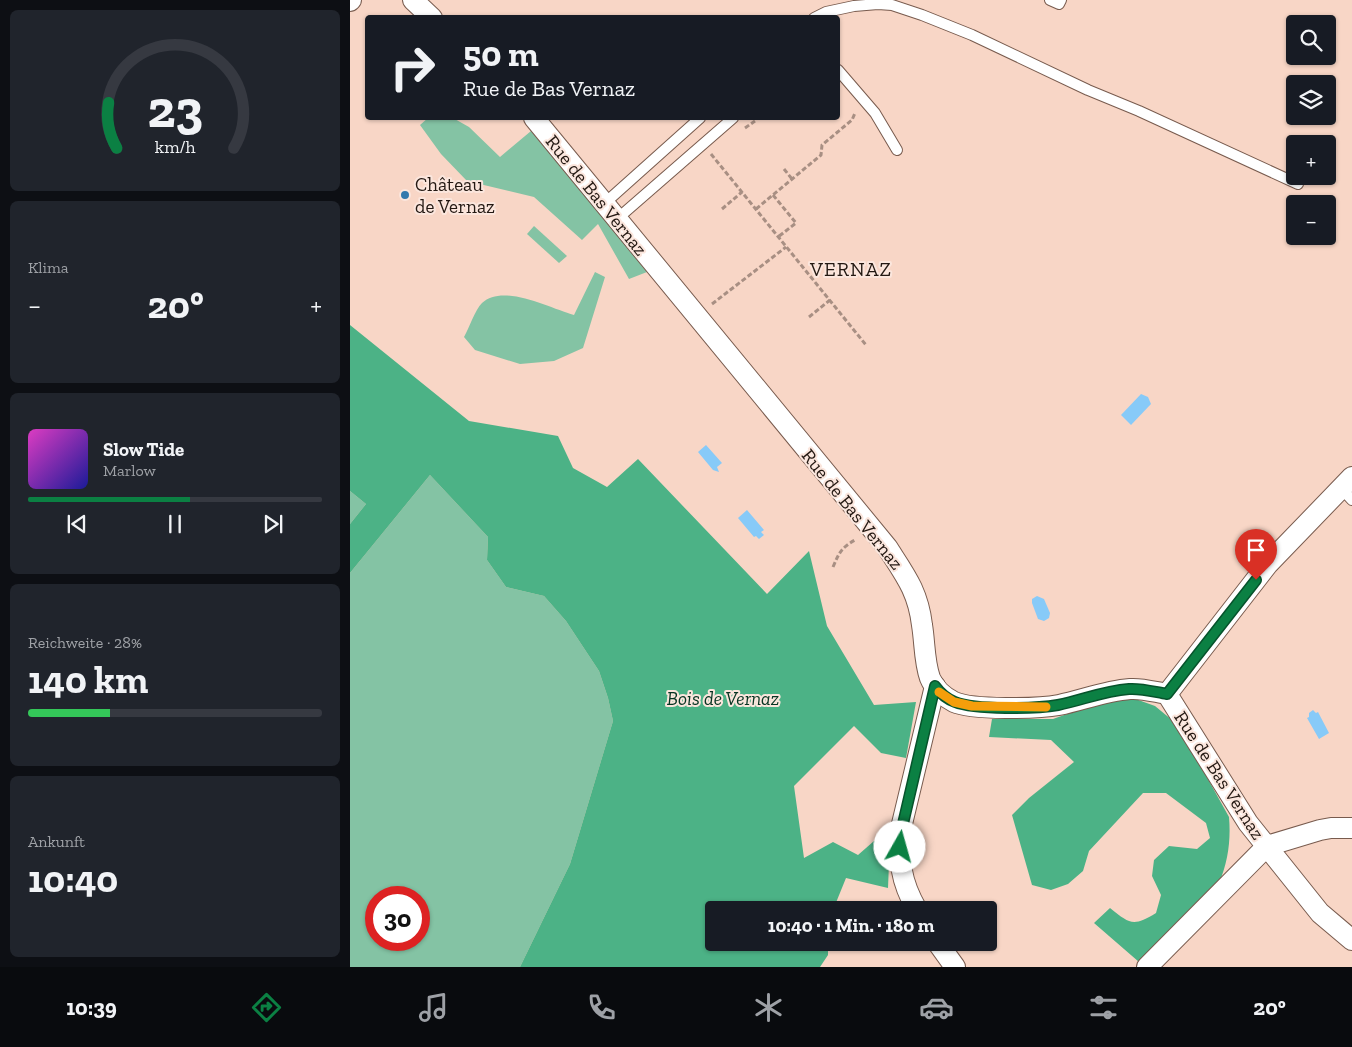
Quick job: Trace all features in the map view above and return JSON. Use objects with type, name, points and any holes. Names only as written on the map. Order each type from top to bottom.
[{"type":"street","points":[[413,0],[429,15]]},
{"type":"street","name":"Rue de Bas Vernaz","points":[[536,120],[872,528],[906,575],[915,592],[922,621],[928,669],[940,693],[954,702],[972,706],[1038,708],[1061,704],[1102,692],[1132,689],[1167,694],[1248,823],[1320,912],[1352,940]]},
{"type":"street","points":[[1167,694],[1268,564],[1348,488]]},
{"type":"street","points":[[912,901],[902,876],[900,847],[904,819],[935,686]]},
{"type":"street","points":[[1147,967],[1267,846],[1320,830],[1352,828]]},
{"type":"street","points":[[943,951],[955,967]]},
{"type":"lane","points":[[1050,0],[1059,4],[1061,0]]},
{"type":"lane","points":[[820,15],[854,6],[878,4],[922,15],[972,35],[1088,90],[1139,110],[1286,178]]},
{"type":"lane","points":[[840,72],[875,114],[897,150]]},
{"type":"lane","points":[[605,204],[698,120]]},
{"type":"lane","points":[[617,219],[731,120]]},
{"type":"path","points":[[756,209],[821,155],[822,145],[852,120],[862,99]]},
{"type":"path","points":[[702,144],[866,345]]},
{"type":"path","points":[[784,170],[792,179]]},
{"type":"path","points":[[722,209],[742,192]]},
{"type":"path","points":[[773,195],[796,223],[778,238]]},
{"type":"path","points":[[696,316],[786,247]]},
{"type":"path","points":[[809,317],[830,300]]},
{"type":"path","points":[[832,568],[838,554],[844,547],[872,528]]},
{"type":"green space","points":[[426,120],[457,120],[469,127],[500,157],[531,131],[647,272],[629,279],[598,224],[582,240],[534,197],[467,181],[441,154],[420,125]]},
{"type":"green space","points":[[534,226],[567,256],[559,263],[527,234]]},
{"type":"green space","points":[[595,272],[605,277],[583,348],[554,361],[520,364],[475,350],[464,337],[479,306],[491,297],[502,295],[514,296],[574,315]]},
{"type":"green space","name":"Bois de Vernaz","points":[[350,325],[469,421],[558,436],[573,468],[607,487],[638,459],[767,594],[809,551],[827,626],[874,705],[916,702],[906,758],[881,753],[854,726],[794,786],[804,858],[833,842],[858,855],[874,841],[890,839],[888,888],[846,878],[837,901],[705,901],[705,951],[828,951],[828,955],[820,967],[520,967],[570,864],[613,721],[599,671],[566,621],[544,596],[506,587],[487,560],[488,537],[430,475],[350,573],[350,524],[366,504],[350,491]]},
{"type":"green space","points":[[430,475],[488,537],[487,560],[506,587],[544,596],[566,621],[599,671],[613,721],[570,864],[520,967],[350,967],[350,573]]},
{"type":"green space","points":[[350,491],[366,504],[350,524]]},
{"type":"green space","points":[[1130,697],[1155,706],[1178,725],[1229,817],[1230,826],[1227,859],[1219,883],[1139,962],[1094,923],[1110,908],[1122,918],[1132,922],[1137,922],[1156,913],[1161,895],[1152,876],[1154,860],[1169,846],[1197,849],[1210,838],[1206,823],[1166,793],[1143,793],[1089,851],[1083,871],[1068,884],[1051,890],[1032,885],[1012,815],[1029,798],[1074,762],[1051,740],[989,737],[992,719],[1053,719],[1095,704]]},
{"type":"water","points":[[1141,394],[1148,397],[1151,404],[1131,425],[1121,415]]},
{"type":"water","points":[[706,445],[722,463],[717,467],[719,472],[713,470],[698,452]]},
{"type":"water","points":[[747,510],[764,530],[761,532],[764,535],[759,539],[756,536],[754,537],[738,518]]},
{"type":"water","points":[[1037,596],[1044,599],[1050,613],[1049,618],[1044,621],[1038,619],[1032,603],[1032,599]]},
{"type":"water","points":[[1313,710],[1316,713],[1318,712],[1329,733],[1319,739],[1307,718]]},
{"type":"slow traffic","points":[[939,692],[962,705],[1046,707]]},
{"type":"place","name":"Château de Vernaz","points":[[405,195]]},
{"type":"district","name":"VERNAZ","points":[[851,269]]},
{"type":"route","points":[[900,847],[902,828],[935,686],[940,693],[954,702],[972,706],[1038,708],[1061,704],[1102,692],[1132,689],[1167,694],[1256,580]]}]
